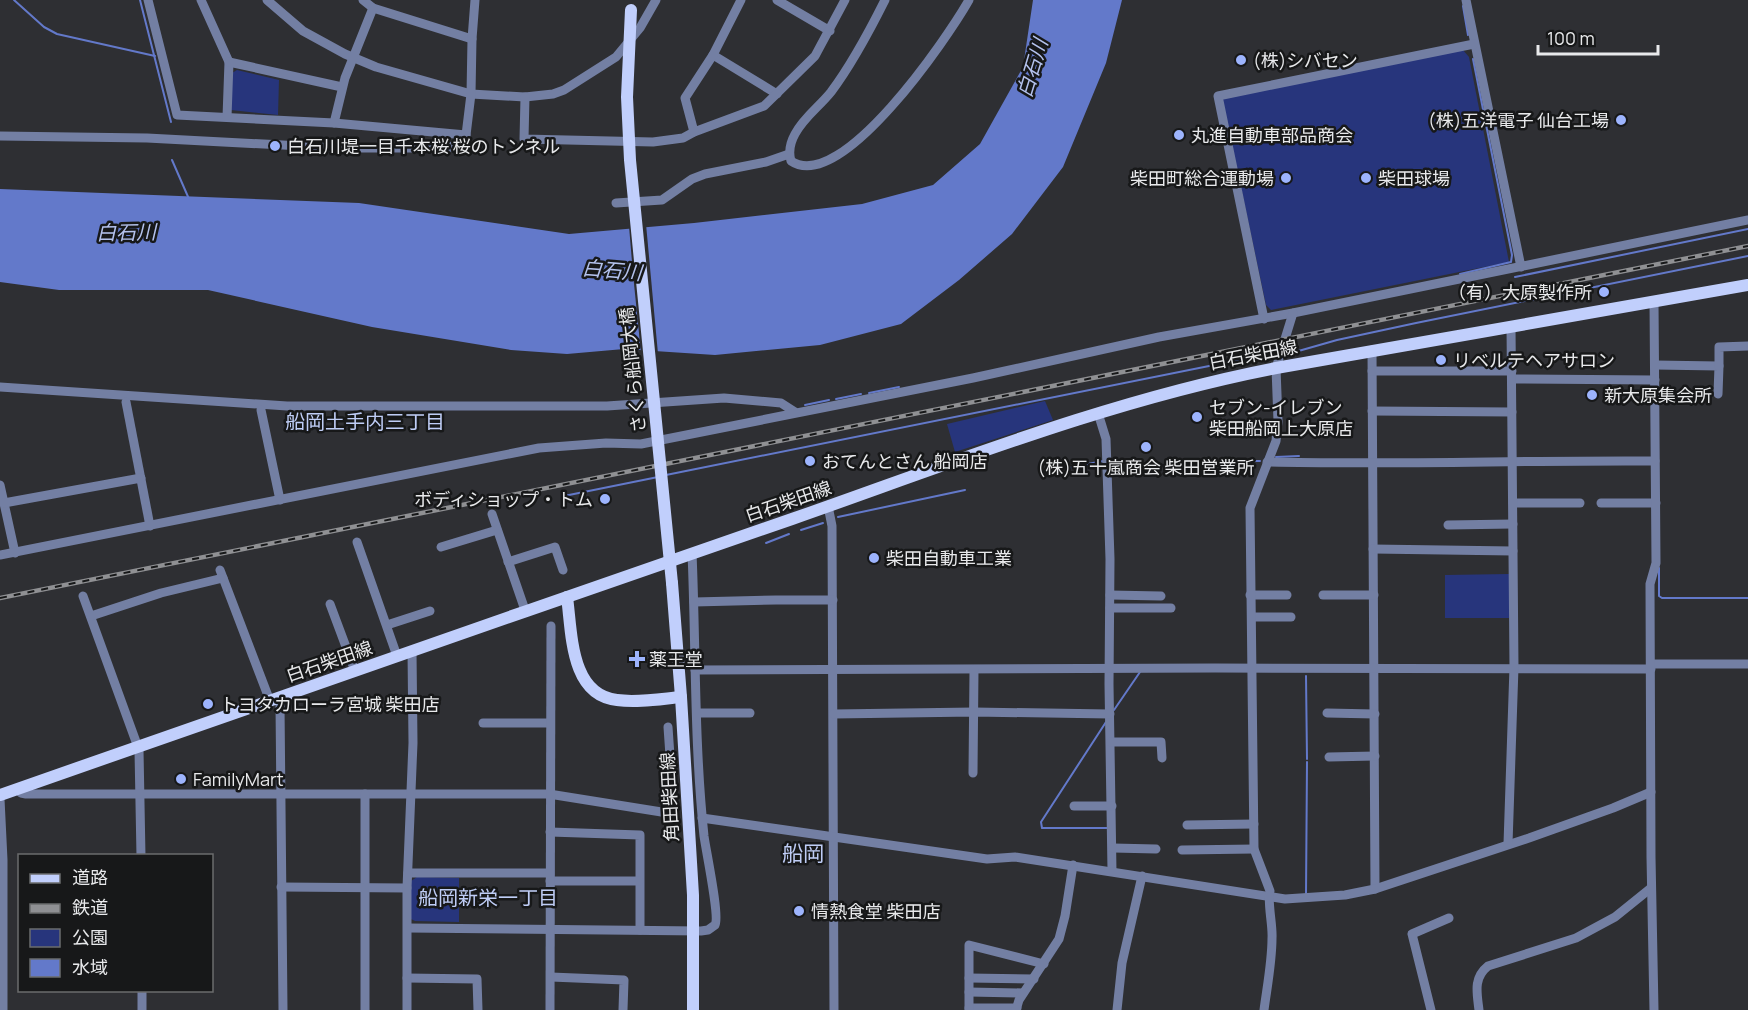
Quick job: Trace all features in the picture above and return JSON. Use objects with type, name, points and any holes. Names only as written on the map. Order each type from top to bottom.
[{"type":"main road","name":"さくら船岡大橋","points":[[631,5],[627,97],[630,160],[672,583]]},
{"type":"main road","name":"白石柴田線","points":[[1,793],[1098,413],[1200,383],[1372,350],[1748,285]]},
{"type":"main road","name":"角田柴田線","points":[[672,583],[693,895],[693,1010]]},
{"type":"main road","points":[[567,597],[574,648],[580,672],[586,684],[594,692],[602,697],[619,701],[681,697]]},
{"type":"street","points":[[148,0],[177,115],[334,123],[466,135]]},
{"type":"street","points":[[201,0],[229,62],[227,117]]},
{"type":"street","points":[[267,0],[303,31],[353,58],[407,77],[471,94],[525,97],[547,95],[564,90],[616,57],[640,28],[656,0]]},
{"type":"street","points":[[363,0],[373,8],[472,39]]},
{"type":"street","points":[[0,136],[105,136],[340,148],[448,148],[459,143],[466,135],[471,94],[475,0]]},
{"type":"street","points":[[694,132],[685,98],[713,55],[741,0]]},
{"type":"street","points":[[777,0],[830,31]]},
{"type":"street","points":[[525,97],[524,139],[652,142],[683,138],[764,106],[815,56],[845,0]]},
{"type":"street","points":[[885,0],[872,26],[830,94],[807,115],[800,125],[790,145],[789,154],[791,161],[796,164],[815,166],[865,135],[934,56],[969,0]]},
{"type":"street","points":[[1466,0],[1521,267]]},
{"type":"street","points":[[334,123],[342,87],[373,8]]},
{"type":"street","points":[[1264,319],[1218,96],[1474,44]]},
{"type":"street","points":[[713,55],[777,94]]},
{"type":"street","points":[[229,62],[342,87]]},
{"type":"street","points":[[616,203],[662,200],[692,179],[705,174],[766,162],[789,154]]},
{"type":"street","points":[[0,555],[539,448],[606,443],[641,444],[964,380],[1159,337],[1264,319],[1748,220]]},
{"type":"street","points":[[1654,302],[1656,563],[1650,584],[1651,888],[1654,1010]]},
{"type":"street","points":[[1264,1010],[1272,940],[1271,905],[1268,896],[1270,891],[1254,849],[1251,508],[1276,441],[1278,421],[1276,368],[1293,313]]},
{"type":"street","points":[[1508,844],[1514,667],[1511,326]]},
{"type":"street","points":[[1718,394],[1719,347],[1748,346]]},
{"type":"street","points":[[1372,350],[1376,889]]},
{"type":"street","points":[[1655,365],[1719,366]]},
{"type":"street","points":[[1372,371],[1655,380]]},
{"type":"street","points":[[0,387],[287,406],[607,406],[724,398],[774,402],[795,412]]},
{"type":"street","points":[[126,402],[150,525]]},
{"type":"street","points":[[261,410],[280,500]]},
{"type":"street","points":[[1372,411],[1512,412]]},
{"type":"street","points":[[1098,413],[1106,440],[1110,595],[1112,871]]},
{"type":"street","points":[[1267,462],[1655,461]]},
{"type":"street","points":[[4,503],[141,478]]},
{"type":"street","points":[[0,485],[15,553]]},
{"type":"street","points":[[1513,503],[1580,503]]},
{"type":"street","points":[[1601,503],[1656,503]]},
{"type":"street","points":[[828,506],[832,526],[834,1010]]},
{"type":"street","points":[[492,514],[525,610]]},
{"type":"street","points":[[1448,525],[1513,524]]},
{"type":"street","points":[[441,547],[497,530]]},
{"type":"street","points":[[357,542],[397,656]]},
{"type":"street","points":[[508,562],[555,547],[563,570]]},
{"type":"street","points":[[1373,549],[1513,551]]},
{"type":"street","points":[[408,928],[693,931],[708,930],[716,926],[702,818],[694,670],[692,553]]},
{"type":"street","points":[[91,616],[222,574],[274,700],[280,705],[283,1010]]},
{"type":"street","points":[[1110,595],[1161,596]]},
{"type":"street","points":[[1250,595],[1287,595]]},
{"type":"street","points":[[1323,595],[1374,595]]},
{"type":"street","points":[[83,596],[138,747],[141,854]]},
{"type":"street","points":[[694,602],[832,600]]},
{"type":"street","points":[[330,604],[355,671]]},
{"type":"street","points":[[1110,608],[1171,608]]},
{"type":"street","points":[[387,625],[430,611]]},
{"type":"street","points":[[1252,618],[1291,618]]},
{"type":"street","points":[[549,1010],[551,977],[549,794],[551,626]]},
{"type":"street","points":[[407,1010],[407,888],[413,743],[412,651]]},
{"type":"street","points":[[694,670],[1374,669],[1748,664]]},
{"type":"street","points":[[973,773],[974,670]]},
{"type":"street","points":[[834,714],[974,712],[1110,714]]},
{"type":"street","points":[[697,713],[750,713]]},
{"type":"street","points":[[1327,713],[1374,714]]},
{"type":"street","points":[[483,723],[550,723]]},
{"type":"street","points":[[18,789],[21,793],[26,794],[549,794],[674,814],[668,727]]},
{"type":"street","points":[[1111,742],[1161,742],[1162,758]]},
{"type":"street","points":[[1329,757],[1375,756]]},
{"type":"street","points":[[702,818],[987,859],[1015,857],[1285,899],[1305,899],[1376,889],[1614,808],[1651,792]]},
{"type":"street","points":[[1,793],[3,1010]]},
{"type":"street","points":[[365,794],[365,1010]]},
{"type":"street","points":[[1074,806],[1112,806]]},
{"type":"street","points":[[1187,825],[1254,824]]},
{"type":"street","points":[[550,831],[640,835],[640,930]]},
{"type":"street","points":[[1113,848],[1156,849]]},
{"type":"street","points":[[1182,850],[1254,849]]},
{"type":"street","points":[[1044,964],[969,945],[969,1009],[1017,1009],[1023,993],[1044,964],[1059,939],[1073,865]]},
{"type":"street","points":[[408,873],[639,881]]},
{"type":"street","points":[[1117,1010],[1122,963],[1142,876]]},
{"type":"street","points":[[281,887],[407,888]]},
{"type":"street","points":[[1476,1009],[1477,982],[1482,971],[1488,966],[1575,938],[1615,916],[1651,888]]},
{"type":"street","points":[[1431,1010],[1412,934],[1449,918]]},
{"type":"street","points":[[551,977],[624,980],[623,1010]]},
{"type":"street","points":[[407,978],[477,979],[478,1010]]},
{"type":"street","points":[[969,978],[1034,979]]},
{"type":"street","points":[[142,992],[142,1010]]},
{"type":"street","points":[[969,992],[1023,993]]},
{"type":"green space","name":"柴田球場","points":[[1463,50],[1469,57],[1509,262],[1271,310],[1266,305],[1222,98]]},
{"type":"green space","points":[[237,70],[279,80],[278,115],[231,110],[232,73]]},
{"type":"green space","points":[[1045,401],[1053,420],[955,452],[947,424]]},
{"type":"green space","points":[[1509,574],[1509,618],[1445,618],[1445,575]]},
{"type":"green space","points":[[417,877],[459,878],[459,922],[411,919],[411,881]]},
{"type":"water","name":"白石川","points":[[1033,0],[1122,0],[1106,63],[1063,167],[1012,234],[959,280],[901,324],[820,345],[715,355],[624,349],[567,354],[511,350],[372,327],[208,290],[59,290],[0,282],[0,189],[359,203],[569,234],[862,204],[933,185],[980,144],[1023,67]]},
{"type":"pier","points":[[646,224],[658,354],[641,353],[633,274],[629,226]]},
{"type":"waterway","points":[[14,0],[44,27],[57,34],[155,56]]},
{"type":"waterway","points":[[140,0],[171,122]]},
{"type":"waterway","points":[[1463,6],[1468,35]]},
{"type":"waterway","points":[[1460,274],[1511,262],[1512,255],[1473,59]]},
{"type":"waterway","points":[[172,160],[189,199]]},
{"type":"waterway","points":[[1515,277],[1748,229]]},
{"type":"waterway","points":[[1295,352],[1337,340],[1416,323],[1748,256]]},
{"type":"waterway","points":[[666,475],[1229,362],[1270,357]]},
{"type":"waterway","points":[[869,393],[899,387]]},
{"type":"waterway","points":[[836,399],[861,394]]},
{"type":"waterway","points":[[805,405],[829,400]]},
{"type":"waterway","points":[[1276,457],[1299,456]]},
{"type":"waterway","points":[[1068,468],[1103,461]]},
{"type":"waterway","points":[[1180,461],[1188,461]]},
{"type":"waterway","points":[[1201,461],[1234,461]]},
{"type":"waterway","points":[[1245,461],[1260,461]]},
{"type":"waterway","points":[[564,496],[658,477]]},
{"type":"waterway","points":[[838,517],[965,490]]},
{"type":"waterway","points":[[801,530],[823,523]]},
{"type":"waterway","points":[[766,543],[789,534]]},
{"type":"waterway","points":[[1659,568],[1659,596],[1662,598],[1748,598]]},
{"type":"waterway","points":[[1114,710],[1140,672]]},
{"type":"waterway","points":[[1306,676],[1307,759]]},
{"type":"waterway","points":[[1106,722],[1041,822],[1042,828],[1108,828]]},
{"type":"waterway","points":[[1306,894],[1307,762]]},
{"type":"railway","points":[[0,598],[1748,246]]},
{"type":"place","name":"(株)シバセン","points":[[1241,60]]},
{"type":"place","name":"(株)五洋電子 仙台工場","points":[[1621,120]]},
{"type":"place","name":"丸進自動車部品商会","points":[[1179,135]]},
{"type":"place","name":"白石川堤一目千本桜 桜のトンネル","points":[[275,146]]},
{"type":"place","name":"柴田町総合運動場","points":[[1286,178]]},
{"type":"place","name":"柴田球場","points":[[1366,178]]},
{"type":"place","name":"（有）大原製作所","points":[[1604,292]]},
{"type":"place","name":"リベルテヘアサロン","points":[[1441,360]]},
{"type":"place","name":"新大原集会所","points":[[1592,395]]},
{"type":"place","name":"セブン-イレブン 柴田船岡上大原店","points":[[1197,417]]},
{"type":"place","name":"(株)五十嵐商会 柴田営業所","points":[[1146,447]]},
{"type":"place","name":"おてんとさん 船岡店","points":[[810,461]]},
{"type":"place","name":"ボディショップ・トム","points":[[605,499]]},
{"type":"place","name":"柴田自動車工業","points":[[874,558]]},
{"type":"place","name":"薬王堂","points":[[637,659]]},
{"type":"place","name":"トヨタカローラ宮城 柴田店","points":[[208,704]]},
{"type":"place","name":"FamilyMart","points":[[181,779]]},
{"type":"place","name":"情熱食堂 柴田店","points":[[799,911]]},
{"type":"district","name":"船岡土手内三丁目","points":[[365,421]]},
{"type":"district","name":"船岡","points":[[803,853]]},
{"type":"district","name":"船岡新栄一丁目","points":[[488,897]]}]
